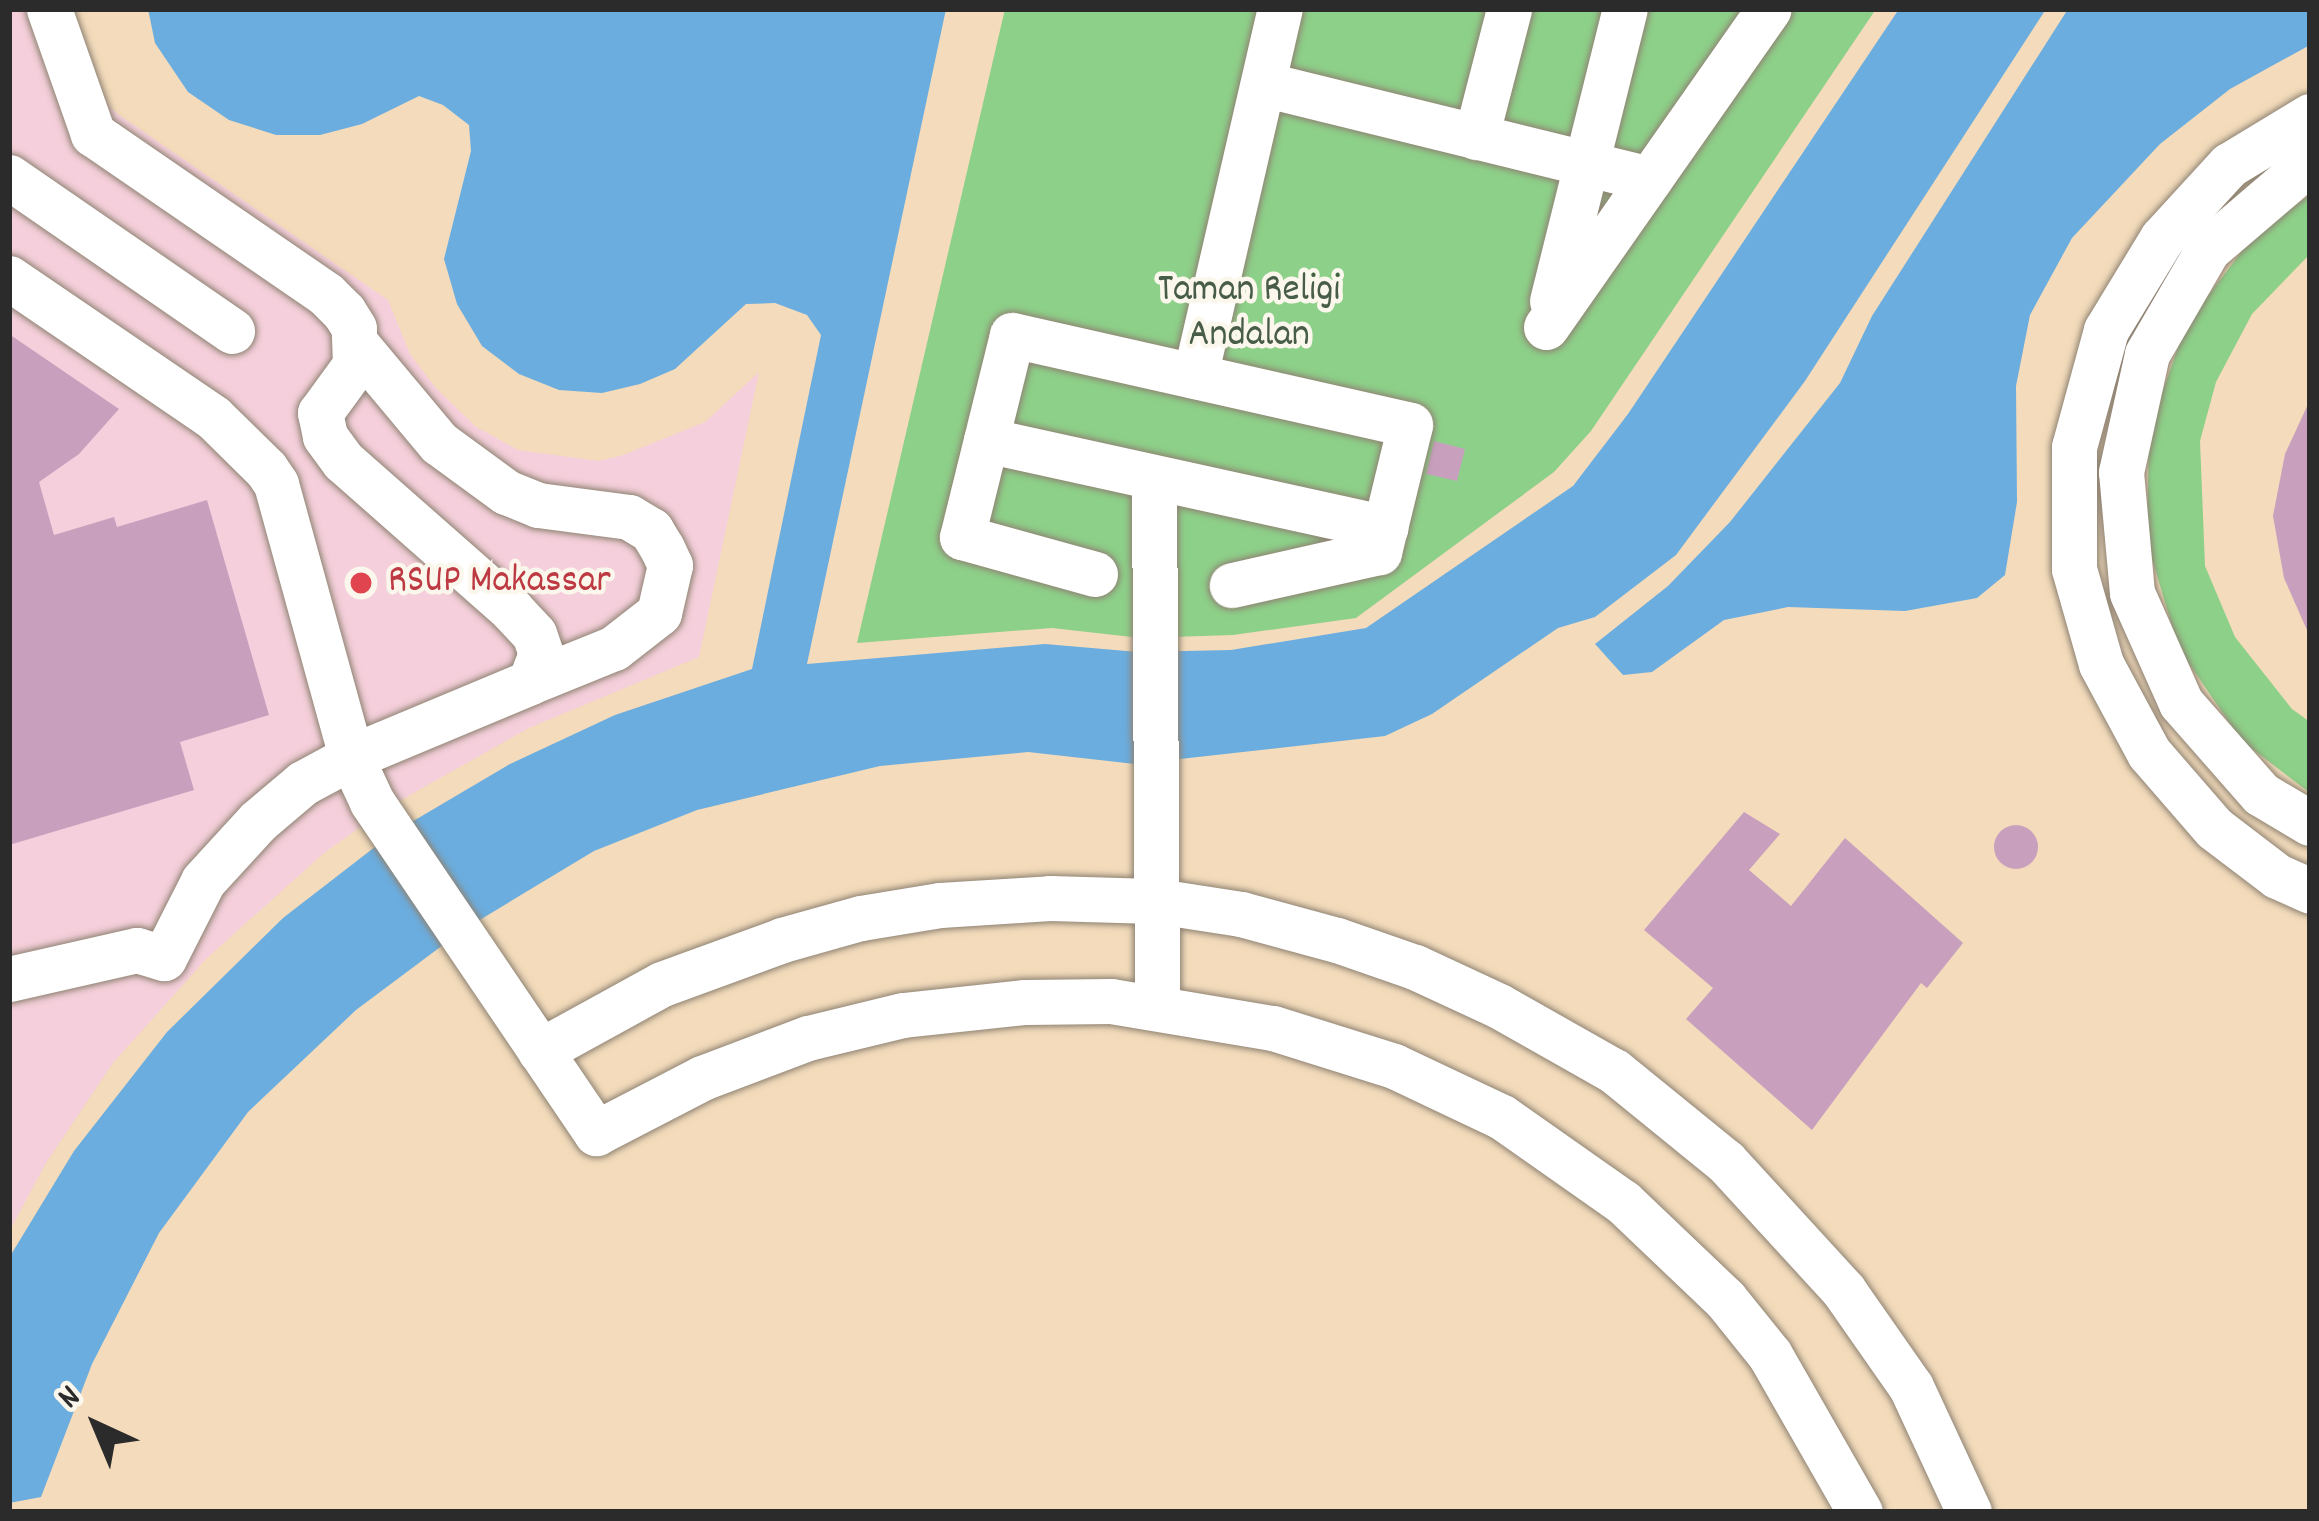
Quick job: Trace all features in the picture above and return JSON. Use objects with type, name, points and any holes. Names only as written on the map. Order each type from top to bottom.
[{"type":"street","points":[[49,9],[93,134],[326,294],[354,328],[357,345],[351,377],[320,413],[325,436],[343,461],[534,634],[541,654],[530,682]]},
{"type":"street","points":[[1195,376],[1280,9]]},
{"type":"street","points":[[1476,136],[1509,9]]},
{"type":"street","points":[[1625,9],[1546,327],[1769,9]]},
{"type":"street","points":[[1263,84],[1650,179]]},
{"type":"street","points":[[2310,116],[2229,165],[2162,238],[2106,330],[2074,447],[2074,569],[2101,664],[2149,753],[2214,827],[2277,876],[2310,891]]},
{"type":"street","points":[[2310,162],[2208,248],[2147,354],[2121,472],[2132,593],[2181,703],[2261,794],[2310,823]]},
{"type":"street","points":[[9,176],[232,331]]},
{"type":"street","points":[[9,278],[212,417],[266,469],[295,548],[351,757],[371,802],[596,1133],[703,1078],[808,1038],[903,1015],[1024,1002],[1157,1005],[1273,1028],[1394,1066],[1502,1117],[1623,1202],[1725,1299],[1805,1407],[1861,1512]]},
{"type":"street","points":[[1095,574],[962,537],[1012,335],[1410,424],[1379,552],[1232,585]]},
{"type":"street","points":[[9,979],[137,950],[164,958],[202,881],[258,821],[303,783],[351,757],[614,648],[659,613],[670,566],[651,530],[629,518],[538,505],[506,492],[439,443],[357,345]]},
{"type":"street","points":[[986,440],[1385,528]]},
{"type":"street","points":[[1154,478],[1159,626],[1157,1005]]},
{"type":"street","points":[[540,1052],[662,984],[861,918],[1050,898],[1156,901],[1241,914],[1415,968],[1499,1006],[1614,1071],[1726,1162],[1844,1291],[1911,1387],[1969,1512]]},
{"type":"shaded area","name":"RSUP Makassar","points":[[9,9],[25,9],[115,112],[388,300],[410,354],[435,387],[475,426],[518,450],[599,461],[623,455],[705,422],[759,372],[699,657],[529,728],[387,808],[324,853],[206,959],[113,1063],[46,1163],[9,1232]]},
{"type":"green space","name":"Taman Religi Andalan","points":[[1005,9],[1876,9],[1591,431],[1554,472],[1356,618],[1233,635],[1141,638],[1052,628],[857,643]]},
{"type":"green space","points":[[2310,195],[2310,254],[2252,314],[2216,382],[2200,441],[2205,566],[2235,637],[2292,709],[2310,722],[2310,793],[2242,741],[2179,649],[2147,542],[2149,430],[2186,325],[2254,235]]},
{"type":"water","points":[[148,9],[946,9],[807,664],[1045,644],[1138,652],[1231,650],[1366,628],[1573,486],[1628,414],[1899,9],[2046,9],[1805,381],[1676,555],[1595,617],[1558,628],[1432,714],[1385,736],[1135,764],[1028,752],[880,766],[697,810],[594,851],[463,930],[356,1010],[248,1112],[159,1233],[92,1364],[41,1497],[9,1503],[9,1258],[74,1151],[167,1032],[283,918],[393,833],[510,764],[615,715],[752,669],[821,335],[807,315],[775,303],[746,304],[675,369],[640,384],[602,393],[559,390],[519,374],[482,346],[457,304],[444,259],[471,151],[469,125],[443,105],[419,96],[362,124],[320,135],[276,135],[229,120],[188,92],[155,43]]},
{"type":"water","points":[[2068,9],[2310,9],[2310,45],[2230,89],[2160,144],[2072,238],[2030,315],[2016,386],[2017,502],[2005,575],[1977,598],[1905,611],[1788,607],[1724,620],[1652,672],[1623,675],[1595,644],[1668,586],[1730,522],[1840,383],[1872,316]]},
{"type":"building","points":[[9,334],[119,409],[79,454],[39,482],[54,535],[114,517],[117,527],[207,500],[269,715],[180,742],[194,790],[9,845]]},
{"type":"building","points":[[2310,400],[2310,637],[2284,578],[2273,516],[2285,454]]},
{"type":"building","points":[[1434,441],[1465,449],[1457,481],[1426,474]]},
{"type":"building","points":[[1744,812],[1780,834],[1749,870],[1791,906],[1845,838],[1963,943],[1927,988],[1921,983],[1812,1130],[1686,1019],[1713,988],[1644,930]]},
{"type":"building","points":[[2016,825],[2031,832],[2038,847],[2031,862],[2016,869],[2001,862],[1994,847],[2001,832]]},
{"type":"place","name":"RSUP Makassar","points":[[361,583]]}]
